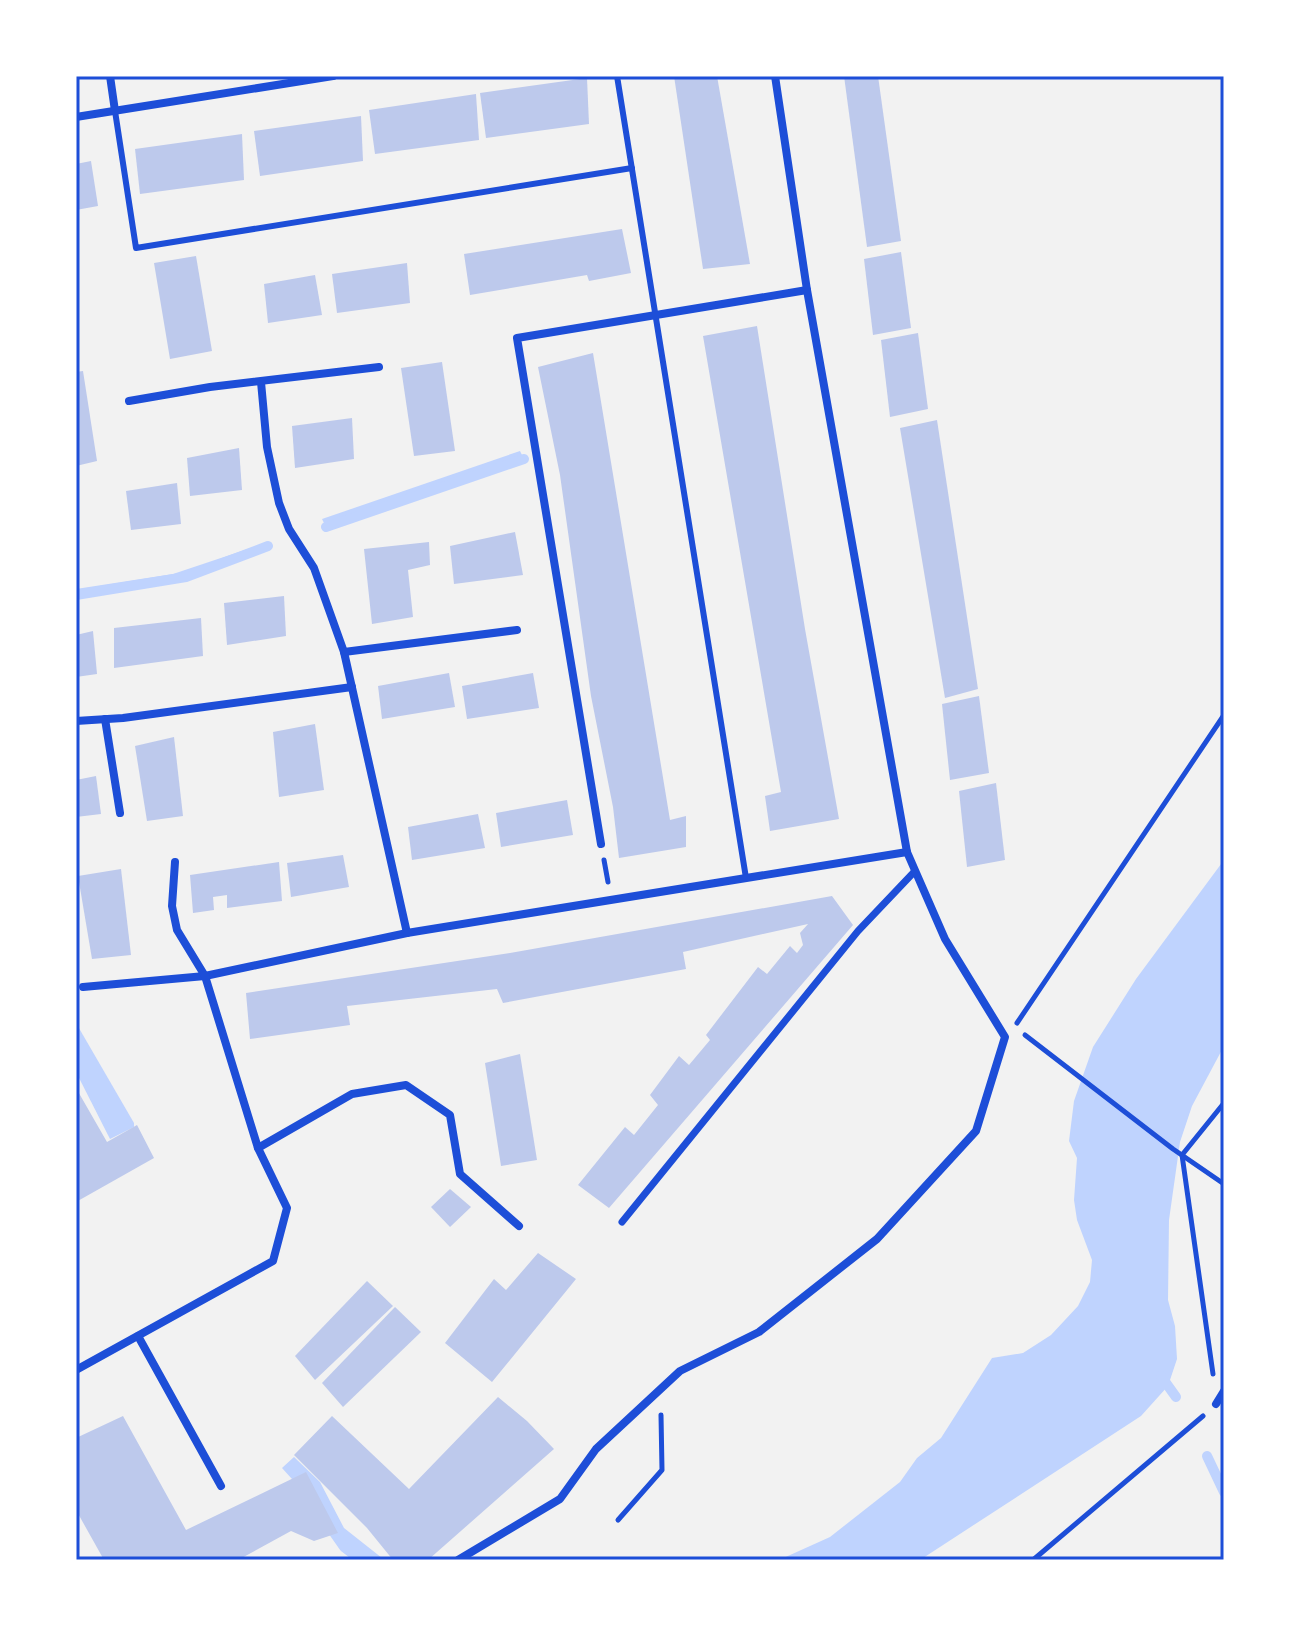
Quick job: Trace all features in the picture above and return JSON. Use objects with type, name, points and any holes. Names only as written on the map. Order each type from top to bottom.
[{"type":"street","points":[[110,76],[115,111]]},
{"type":"street","points":[[76,117],[333,76]]},
{"type":"street","points":[[458,1560],[560,1499],[596,1449],[680,1371],[759,1332],[877,1239],[976,1131],[1005,1037],[945,939],[907,852],[807,290],[775,76]]},
{"type":"street","points":[[601,844],[517,338],[807,290]]},
{"type":"street","points":[[129,401],[379,367]]},
{"type":"street","points":[[261,382],[267,447],[279,503],[289,529],[314,568],[344,652],[407,933]]},
{"type":"street","points":[[344,652],[517,630]]},
{"type":"street","points":[[76,721],[352,687]]},
{"type":"street","points":[[105,719],[120,813]]},
{"type":"street","points":[[79,987],[205,976],[407,933],[907,852]]},
{"type":"street","points":[[76,1370],[273,1261],[287,1208],[258,1148],[205,976],[177,930],[172,906],[175,862]]},
{"type":"street","points":[[622,1222],[858,931],[915,871]]},
{"type":"street","points":[[258,1148],[352,1094],[406,1085],[450,1115],[460,1174],[519,1226]]},
{"type":"street","points":[[138,1336],[221,1486]]},
{"type":"street","points":[[1216,1404],[1224,1391]]},
{"type":"lane","points":[[617,76],[746,878]]},
{"type":"lane","points":[[115,111],[136,248],[632,168]]},
{"type":"path","points":[[1005,1037],[1224,715]]},
{"type":"path","points":[[601,844],[612,900]]},
{"type":"path","points":[[1033,1040],[1173,1149],[1224,1184]]},
{"type":"path","points":[[1033,1560],[1216,1404],[1182,1155],[1224,1103]]},
{"type":"path","points":[[618,1520],[662,1470],[660,1390]]},
{"type":"water","points":[[520,451],[524,459],[326,527],[322,519]]},
{"type":"water","points":[[266,543],[268,546],[186,577],[76,595],[76,589],[173,574]]},
{"type":"water","points":[[1224,860],[1224,1046],[1192,1106],[1180,1142],[1169,1220],[1168,1300],[1175,1326],[1177,1359],[1168,1386],[1141,1416],[920,1560],[779,1560],[830,1537],[900,1482],[917,1458],[941,1438],[992,1358],[1023,1353],[1051,1335],[1078,1306],[1090,1282],[1092,1260],[1077,1220],[1074,1200],[1077,1158],[1069,1141],[1074,1101],[1093,1047],[1136,979]]},
{"type":"water","points":[[76,1023],[134,1123],[134,1127],[110,1139],[76,1072]]},
{"type":"water","points":[[294,1457],[320,1482],[344,1528],[382,1558],[391,1560],[361,1560],[344,1547],[322,1512],[282,1468]]},
{"type":"building","points":[[674,76],[717,76],[750,264],[703,269]]},
{"type":"building","points":[[844,76],[878,76],[901,241],[867,247]]},
{"type":"building","points":[[587,78],[589,124],[486,138],[480,93]]},
{"type":"building","points":[[476,94],[479,140],[375,154],[369,110]]},
{"type":"building","points":[[361,116],[363,161],[260,176],[254,131]]},
{"type":"building","points":[[242,134],[244,180],[140,194],[135,149]]},
{"type":"building","points":[[91,161],[98,206],[76,210],[76,164]]},
{"type":"building","points":[[622,229],[631,273],[589,281],[587,275],[470,295],[464,254]]},
{"type":"building","points":[[901,252],[911,328],[873,335],[864,259]]},
{"type":"building","points":[[196,256],[212,351],[170,359],[154,263]]},
{"type":"building","points":[[407,263],[410,303],[337,313],[332,274]]},
{"type":"building","points":[[315,275],[322,315],[268,323],[264,284]]},
{"type":"building","points":[[757,326],[839,819],[770,831],[765,796],[781,792],[703,336]]},
{"type":"building","points":[[918,333],[928,409],[890,417],[881,340]]},
{"type":"building","points":[[593,353],[670,820],[686,816],[686,847],[619,858],[613,807],[591,696],[560,475],[538,367]]},
{"type":"building","points":[[442,362],[455,451],[414,456],[401,368]]},
{"type":"building","points":[[83,371],[97,461],[76,466],[76,372]]},
{"type":"building","points":[[352,418],[354,459],[295,468],[292,426]]},
{"type":"building","points":[[937,420],[978,689],[945,698],[900,428]]},
{"type":"building","points":[[239,448],[242,490],[190,496],[187,458]]},
{"type":"building","points":[[177,483],[181,524],[131,530],[126,491]]},
{"type":"building","points":[[515,532],[523,575],[454,584],[450,546]]},
{"type":"building","points":[[429,542],[430,565],[408,570],[413,617],[372,624],[364,549]]},
{"type":"building","points":[[284,596],[286,636],[227,645],[224,603]]},
{"type":"building","points":[[201,618],[203,656],[114,668],[114,628]]},
{"type":"building","points":[[93,631],[97,674],[76,677],[76,635]]},
{"type":"building","points":[[449,673],[455,707],[382,719],[378,686]]},
{"type":"building","points":[[533,673],[539,708],[467,719],[462,686]]},
{"type":"building","points":[[979,696],[989,773],[950,780],[942,704]]},
{"type":"building","points":[[315,724],[324,790],[279,797],[273,732]]},
{"type":"building","points":[[174,737],[183,816],[147,821],[135,746]]},
{"type":"building","points":[[96,776],[101,814],[76,817],[76,780]]},
{"type":"building","points":[[996,783],[1005,860],[967,867],[959,791]]},
{"type":"building","points":[[567,800],[573,835],[501,847],[496,813]]},
{"type":"building","points":[[478,814],[485,848],[412,860],[408,827]]},
{"type":"building","points":[[343,855],[349,887],[291,897],[287,863]]},
{"type":"building","points":[[279,862],[282,901],[227,908],[227,895],[213,897],[214,910],[193,913],[190,875]]},
{"type":"building","points":[[121,869],[131,955],[92,959],[78,876]]},
{"type":"building","points":[[832,896],[853,925],[609,1208],[578,1185],[625,1127],[634,1135],[658,1105],[650,1095],[679,1056],[689,1065],[710,1040],[706,1035],[758,967],[767,974],[790,946],[797,953],[803,945],[800,933],[808,924],[683,952],[686,969],[503,1003],[497,989],[347,1006],[350,1025],[250,1039],[246,993],[510,953]]},
{"type":"building","points":[[520,1054],[537,1160],[501,1166],[485,1063]]},
{"type":"building","points":[[76,1088],[107,1142],[137,1125],[154,1158],[76,1202]]},
{"type":"building","points":[[450,1189],[471,1207],[450,1227],[431,1207]]},
{"type":"building","points":[[538,1253],[576,1279],[492,1382],[445,1343],[494,1279],[506,1290]]},
{"type":"building","points":[[367,1281],[393,1306],[315,1380],[295,1356]]},
{"type":"building","points":[[395,1307],[421,1332],[343,1407],[322,1383]]},
{"type":"building","points":[[498,1397],[554,1449],[428,1560],[393,1560],[367,1528],[294,1455],[332,1416],[409,1489]]},
{"type":"building","points":[[123,1416],[186,1530],[306,1472],[338,1533],[314,1541],[291,1531],[238,1560],[104,1560],[76,1510],[76,1438]]},
{"type":"waterway","points":[[326,527],[524,459]]},
{"type":"waterway","points":[[76,595],[186,577],[268,546]]},
{"type":"waterway","points":[[1161,1376],[1176,1397]]},
{"type":"waterway","points":[[1207,1456],[1224,1492]]},
{"type":"waterway","points":[[330,1527],[344,1547],[361,1560]]}]
